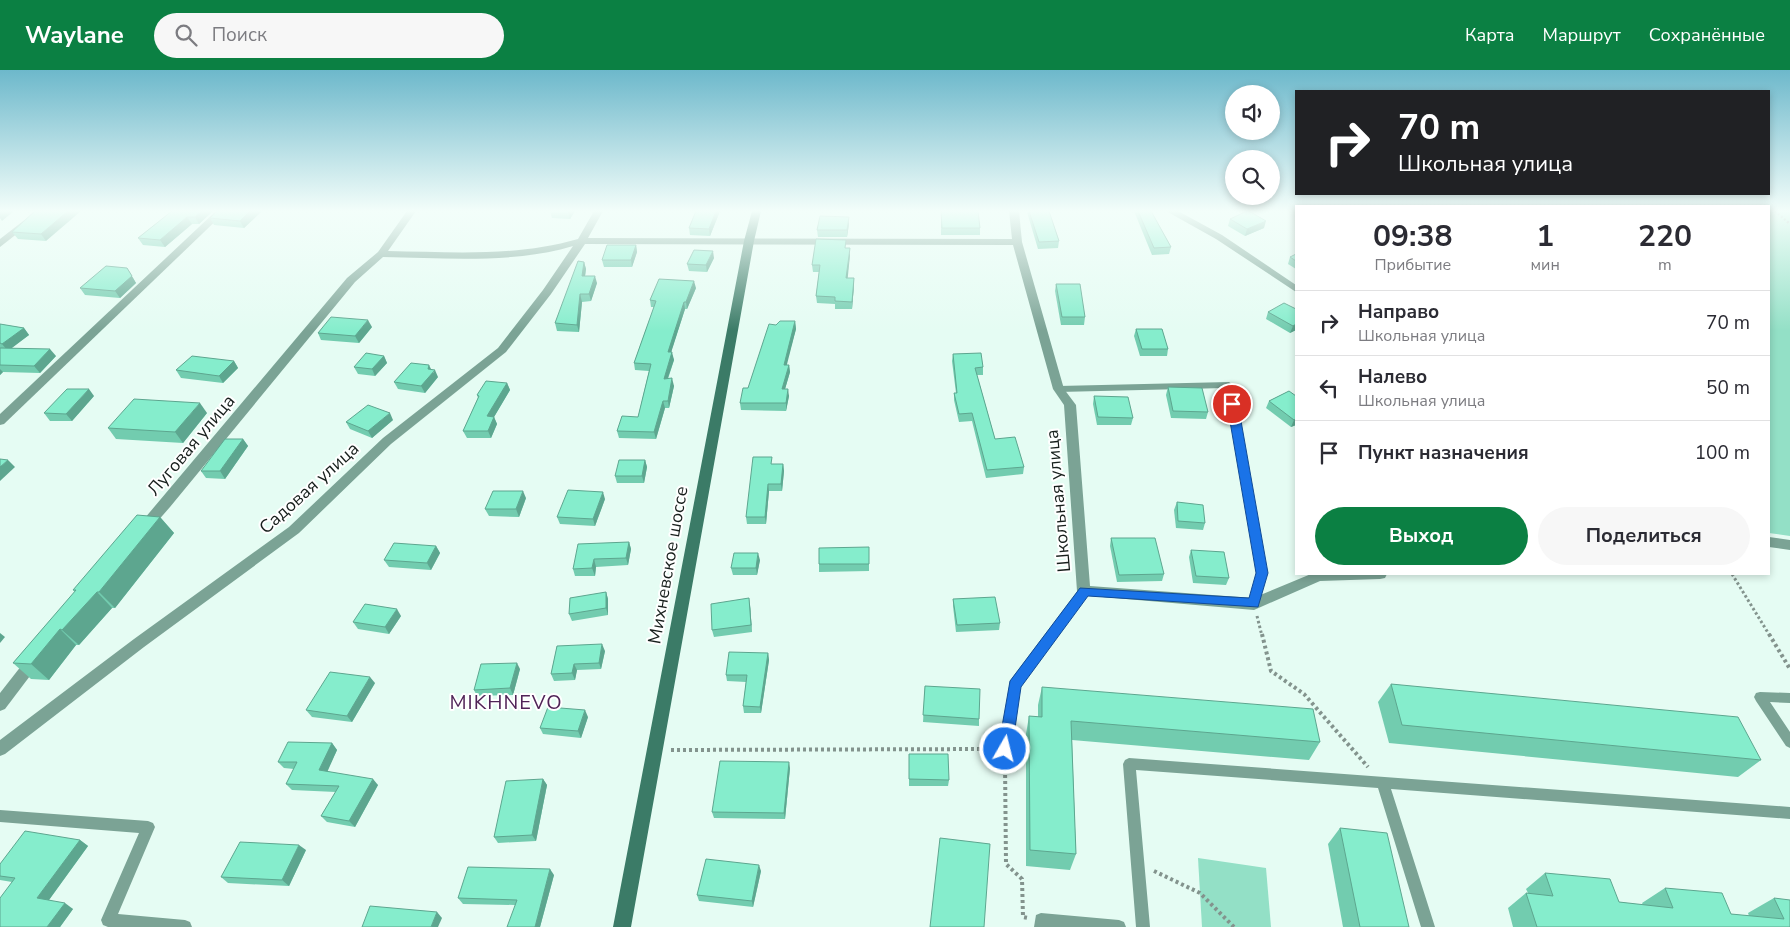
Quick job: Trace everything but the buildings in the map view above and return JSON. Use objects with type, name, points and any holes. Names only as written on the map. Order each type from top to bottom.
[{"type":"street","points":[[0,421],[180,251]]},
{"type":"street","name":"Луговая улица","points":[[135,537],[166,504],[351,280],[383,251]]},
{"type":"street","points":[[381,254],[540,251]]},
{"type":"street","name":"Садовая улица","points":[[0,749],[139,643],[294,530],[387,441],[502,350],[547,292],[575,251]]},
{"type":"street","name":"Михневское шоссе","points":[[622,927],[747,251]]},
{"type":"street","name":"Школьная улица","points":[[1020,251],[1059,389],[1070,405],[1084,591],[1254,604]]},
{"type":"street","points":[[1240,251],[1295,288]]},
{"type":"street","points":[[1770,542],[1790,545]]},
{"type":"street","points":[[1254,604],[1319,576],[1350,575]]},
{"type":"street","points":[[0,704],[41,651]]},
{"type":"lane","points":[[1059,389],[1229,385],[1262,573],[1254,604]]},
{"type":"lane","points":[[1005,749],[1014,685],[1084,591]]},
{"type":"lane","points":[[1790,698],[1760,697],[1790,742]]},
{"type":"lane","points":[[1143,927],[1129,764],[1790,813]]},
{"type":"lane","points":[[1382,782],[1428,927]]},
{"type":"lane","points":[[0,816],[148,827],[108,920],[185,927]]},
{"type":"lane","points":[[1041,924],[1119,927]]},
{"type":"path","points":[[1733,575],[1790,669]]},
{"type":"path","points":[[1254,604],[1271,671],[1304,694],[1382,782]]},
{"type":"path","points":[[656,750],[1005,749],[1006,864],[1022,879],[1023,917],[1041,924]]},
{"type":"path","points":[[1138,863],[1200,893],[1234,927]]},
{"type":"green space","points":[[1770,251],[1790,251],[1790,536],[1770,533]]},
{"type":"green space","points":[[1198,858],[1266,868],[1271,927],[1202,927]]},
{"type":"district","name":"MIKHNEVO","points":[[506,702]]},
{"type":"route","points":[[1005,749],[1014,685],[1084,591],[1254,604],[1262,573],[1232,404]]}]
